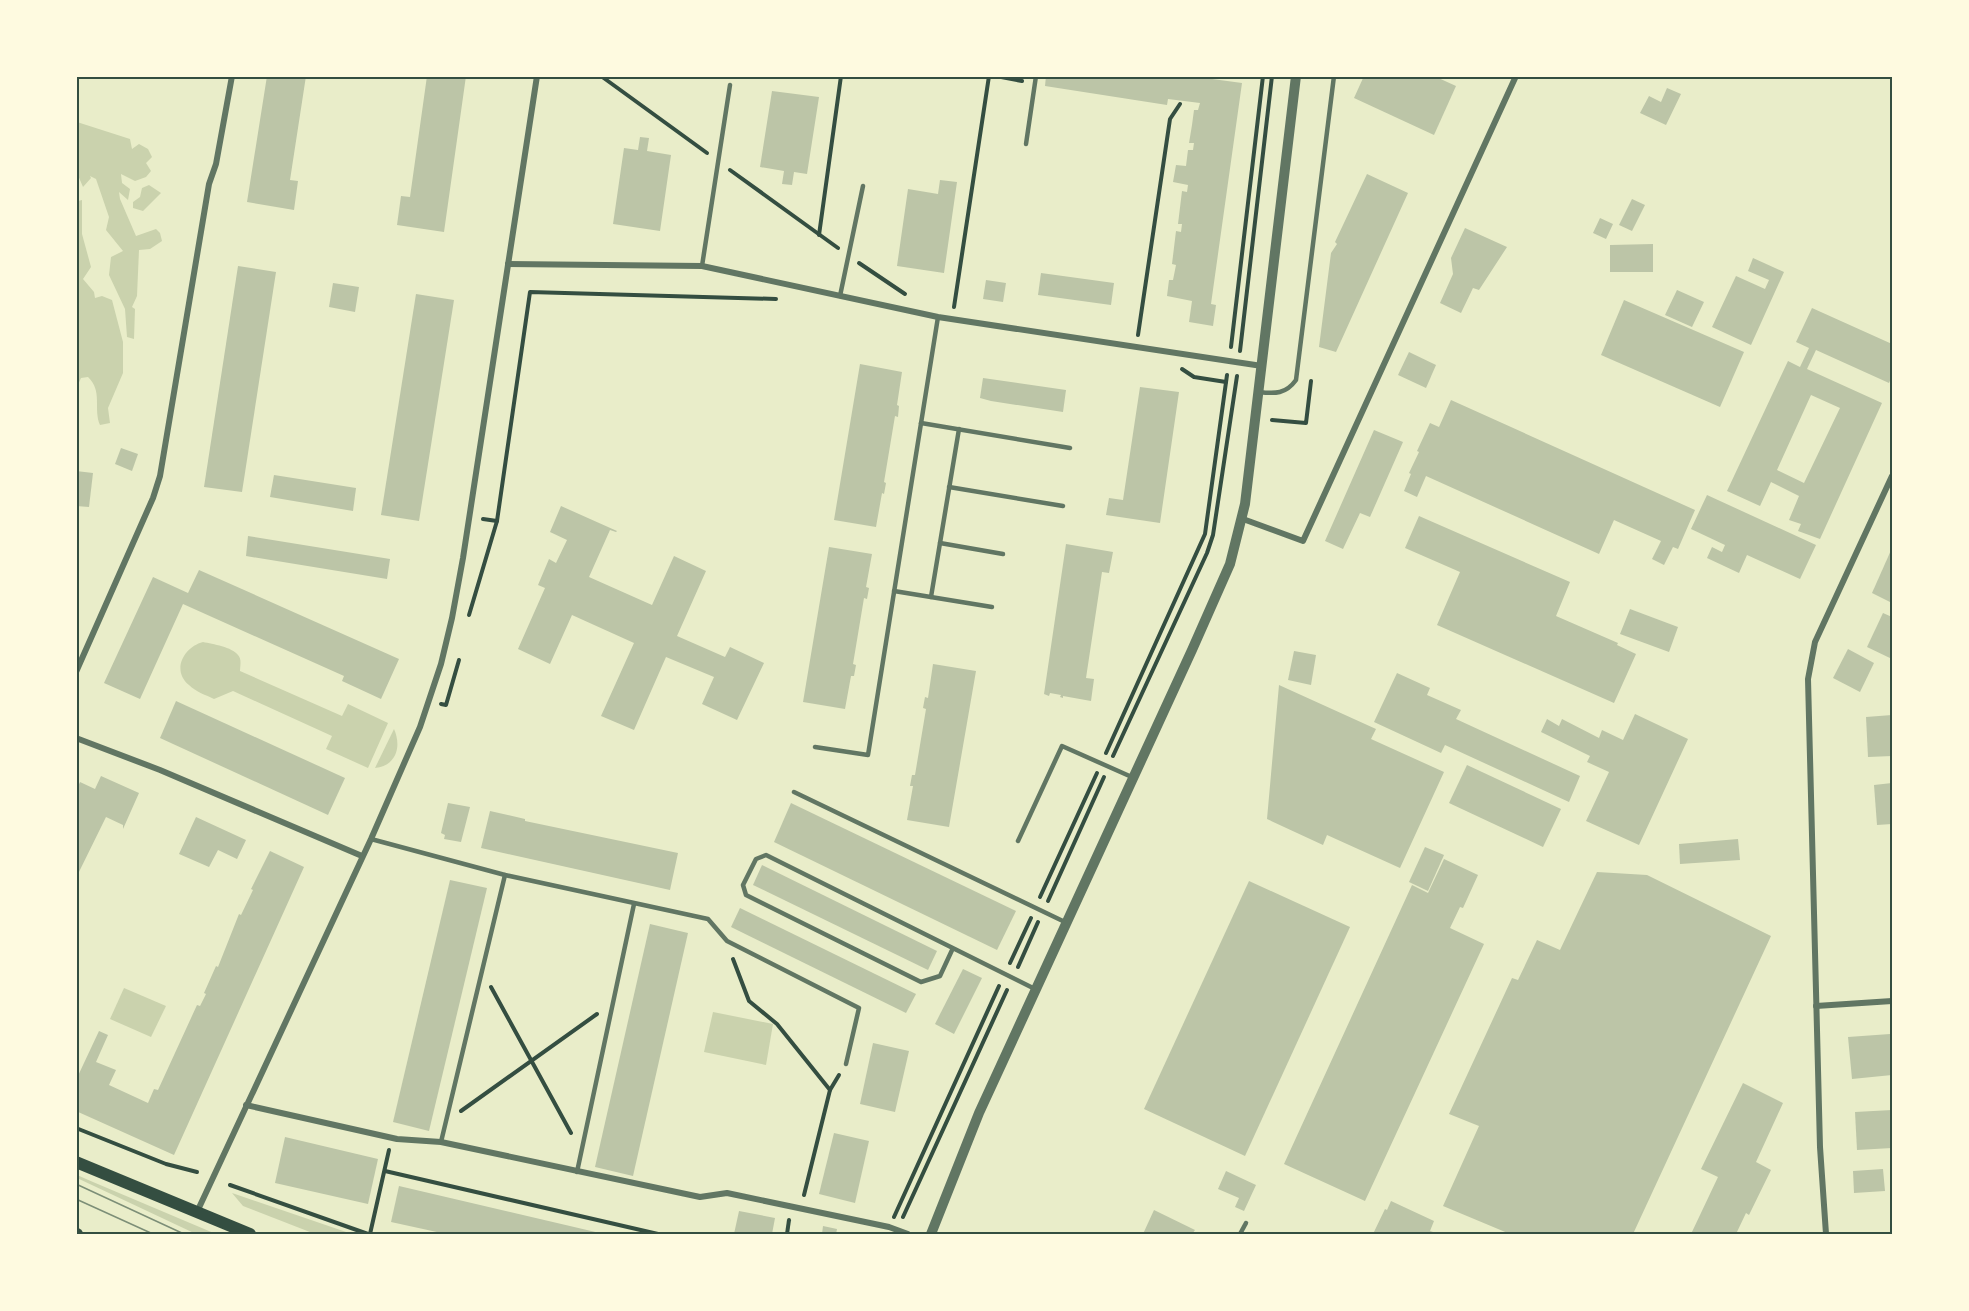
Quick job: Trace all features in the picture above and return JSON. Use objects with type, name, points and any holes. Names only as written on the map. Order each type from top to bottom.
[{"type":"main road","points":[[76,1162],[250,1234]]},
{"type":"street","points":[[76,672],[153,498],[160,476],[209,184],[216,164],[232,76]]},
{"type":"street","points":[[197,1212],[371,839],[420,727],[441,664],[452,618],[537,76]]},
{"type":"street","points":[[931,1234],[979,1113],[1230,564],[1243,519],[1296,76]]},
{"type":"street","points":[[1243,519],[1303,541],[1516,76]]},
{"type":"street","points":[[508,264],[702,266],[952,320],[1262,366]]},
{"type":"street","points":[[1826,1234],[1820,1147],[1808,679],[1815,642],[1893,476]]},
{"type":"street","points":[[76,738],[136,760],[362,856]]},
{"type":"street","points":[[1816,1006],[1893,1001]]},
{"type":"street","points":[[246,1105],[392,1137],[441,1142],[700,1197],[727,1193],[889,1227],[908,1234]]},
{"type":"lane","points":[[1026,144],[1035,76]]},
{"type":"lane","points":[[1259,392],[1283,392],[1290,388],[1296,380],[1334,76]]},
{"type":"lane","points":[[702,266],[730,85]]},
{"type":"lane","points":[[840,296],[863,186]]},
{"type":"lane","points":[[815,747],[868,755],[939,317]]},
{"type":"lane","points":[[921,423],[1070,448]]},
{"type":"lane","points":[[931,597],[959,429]]},
{"type":"lane","points":[[949,487],[1063,506]]},
{"type":"lane","points":[[940,543],[1003,554]]},
{"type":"lane","points":[[894,591],[992,607]]},
{"type":"lane","points":[[1018,841],[1062,746],[1134,778]]},
{"type":"lane","points":[[795,792],[1067,923]]},
{"type":"lane","points":[[371,839],[505,875],[708,919],[727,941],[859,1008],[846,1064]]},
{"type":"lane","points":[[953,948],[940,976],[921,982],[746,895],[743,885],[756,859],[766,855],[953,948],[1005,975],[1035,989]]},
{"type":"lane","points":[[441,1142],[505,875]]},
{"type":"lane","points":[[577,1172],[634,904]]},
{"type":"lane","points":[[1240,1234],[1246,1223]]},
{"type":"path","points":[[841,76],[819,235],[908,296]]},
{"type":"path","points":[[952,320],[990,76]]},
{"type":"path","points":[[996,76],[1035,83]]},
{"type":"path","points":[[889,1227],[1205,534],[1229,362],[1263,76]]},
{"type":"path","points":[[897,1230],[1213,536],[1239,363],[1272,76]]},
{"type":"path","points":[[1136,347],[1170,119],[1180,104]]},
{"type":"path","points":[[468,517],[497,521],[530,292],[776,298],[787,301]]},
{"type":"path","points":[[1179,367],[1194,377],[1226,382]]},
{"type":"path","points":[[727,941],[749,1001],[777,1024],[830,1090],[801,1209]]},
{"type":"path","points":[[482,971],[581,1153]]},
{"type":"path","points":[[446,1122],[612,1003]]},
{"type":"path","points":[[76,1128],[166,1164],[196,1172]]},
{"type":"path","points":[[230,1185],[369,1234],[392,1137]]},
{"type":"path","points":[[385,1172],[658,1234]]},
{"type":"green space","points":[[77,122],[130,139],[132,149],[139,144],[148,149],[152,157],[146,163],[151,171],[146,177],[135,181],[121,174],[122,183],[130,189],[128,200],[119,192],[136,236],[156,229],[162,241],[150,249],[139,250],[137,296],[132,307],[135,309],[134,339],[127,337],[125,309],[109,275],[111,257],[123,251],[106,230],[109,217],[96,179],[90,176],[91,178],[83,187],[77,173]]},
{"type":"green space","points":[[149,185],[161,193],[143,211],[133,208],[133,202],[140,197],[142,188]]},
{"type":"green space","points":[[82,200],[82,234],[91,267],[83,279],[94,292],[95,298],[102,296],[112,300],[123,342],[123,373],[108,408],[110,423],[100,425],[97,413],[97,394],[93,382],[88,377],[81,378],[77,387],[76,205]]},
{"type":"green space","points":[[203,642],[222,646],[235,652],[240,658],[240,671],[342,716],[348,704],[388,723],[368,768],[326,749],[332,736],[233,691],[214,699],[192,687],[181,673],[182,660],[190,649]]},
{"type":"green space","points":[[394,729],[397,742],[395,754],[388,764],[375,768]]},
{"type":"green space","points":[[124,988],[166,1006],[151,1037],[110,1019]]},
{"type":"green space","points":[[713,1012],[773,1024],[766,1065],[704,1052]]},
{"type":"green space","points":[[77,1175],[216,1234],[196,1234],[77,1178]]},
{"type":"green space","points":[[232,1193],[352,1234],[315,1234],[243,1206]]},
{"type":"building","points":[[267,76],[306,76],[290,180],[298,181],[294,210],[247,202]]},
{"type":"building","points":[[427,76],[466,76],[444,232],[397,225],[401,196],[410,197]]},
{"type":"building","points":[[1046,76],[1190,76],[1242,83],[1211,304],[1216,305],[1213,326],[1189,322],[1192,301],[1167,296],[1169,280],[1173,280],[1176,265],[1172,264],[1176,231],[1181,232],[1182,224],[1178,224],[1182,191],[1187,192],[1188,185],[1173,182],[1176,165],[1186,166],[1188,150],[1193,150],[1194,143],[1189,143],[1194,110],[1198,110],[1200,103],[1168,99],[1167,105],[1045,86]]},
{"type":"building","points":[[1364,76],[1434,76],[1456,86],[1434,135],[1354,98]]},
{"type":"building","points":[[1667,88],[1681,94],[1666,125],[1640,113],[1649,96],[1661,102]]},
{"type":"building","points":[[772,91],[819,97],[807,174],[794,172],[792,185],[782,184],[784,171],[760,167]]},
{"type":"building","points":[[640,137],[649,138],[647,151],[671,155],[660,231],[613,224],[624,148],[638,150]]},
{"type":"building","points":[[1367,174],[1408,193],[1336,352],[1319,347],[1331,253]]},
{"type":"building","points":[[940,180],[957,182],[944,273],[897,266],[908,189],[938,194]]},
{"type":"building","points":[[1632,199],[1645,205],[1632,231],[1619,225]]},
{"type":"building","points":[[1600,218],[1613,224],[1606,239],[1593,233]]},
{"type":"building","points":[[1465,228],[1507,247],[1479,290],[1473,288],[1461,313],[1440,303],[1453,274],[1451,258]]},
{"type":"building","points":[[1653,244],[1653,272],[1610,272],[1610,245]]},
{"type":"building","points":[[1753,258],[1784,272],[1751,345],[1712,327],[1736,276],[1765,289],[1769,280],[1748,271]]},
{"type":"building","points":[[238,266],[276,272],[242,492],[204,487]]},
{"type":"building","points":[[1041,273],[1114,283],[1111,305],[1038,295]]},
{"type":"building","points":[[986,280],[1006,283],[1003,302],[983,299]]},
{"type":"building","points":[[333,283],[359,287],[355,312],[329,307]]},
{"type":"building","points":[[1677,290],[1704,302],[1692,327],[1665,315]]},
{"type":"building","points":[[416,294],[454,300],[419,521],[381,515]]},
{"type":"building","points":[[1624,300],[1744,352],[1720,407],[1601,355]]},
{"type":"building","points":[[1812,308],[1892,344],[1892,376],[1889,383],[1816,350],[1807,369],[1882,403],[1820,539],[1798,531],[1801,524],[1789,520],[1799,496],[1771,482],[1760,506],[1727,491],[1788,361],[1800,367],[1809,348],[1796,342]],"holes":[[[1811,395],[1840,408],[1804,483],[1777,470]]]},
{"type":"building","points":[[1409,352],[1436,365],[1426,388],[1398,375]]},
{"type":"building","points":[[860,364],[902,372],[897,405],[899,406],[898,417],[895,416],[884,482],[886,483],[876,527],[834,520]]},
{"type":"building","points":[[983,378],[1066,390],[1063,412],[980,398]]},
{"type":"building","points":[[1140,387],[1179,392],[1160,523],[1106,515],[1109,498],[1123,500]]},
{"type":"building","points":[[1451,400],[1695,510],[1678,549],[1673,547],[1664,565],[1652,559],[1661,541],[1614,520],[1599,554],[1426,476],[1417,497],[1404,491],[1419,452],[1417,451],[1430,423],[1439,427]]},
{"type":"building","points":[[1374,430],[1403,442],[1370,517],[1360,513],[1343,549],[1325,541]]},
{"type":"building","points":[[121,448],[138,454],[132,471],[115,464]]},
{"type":"building","points":[[76,471],[93,473],[89,507],[76,506]]},
{"type":"building","points":[[274,475],[356,488],[353,511],[270,497]]},
{"type":"building","points":[[1707,495],[1816,545],[1800,579],[1747,555],[1739,573],[1707,558],[1712,547],[1722,552],[1725,545],[1691,529]]},
{"type":"building","points":[[561,506],[617,531],[610,530],[589,577],[652,605],[674,556],[706,571],[677,636],[725,657],[730,647],[764,663],[737,720],[702,704],[714,677],[666,657],[634,730],[601,716],[634,643],[572,615],[550,664],[518,649],[545,588],[538,585],[549,559],[556,563],[567,540],[550,532]]},
{"type":"building","points":[[1419,516],[1570,582],[1556,616],[1618,643],[1617,645],[1636,654],[1614,703],[1437,625],[1460,572],[1405,548]]},
{"type":"building","points":[[248,536],[390,559],[387,579],[246,556]]},
{"type":"building","points":[[1066,544],[1113,552],[1109,573],[1102,572],[1086,678],[1094,679],[1091,701],[1063,696],[1063,698],[1060,697],[1061,695],[1050,693],[1049,696],[1044,694]]},
{"type":"building","points":[[829,547],[872,554],[866,587],[869,588],[867,599],[864,598],[853,664],[856,665],[854,676],[851,676],[845,709],[803,702]]},
{"type":"building","points":[[1892,548],[1892,603],[1872,593]]},
{"type":"building","points":[[199,570],[399,659],[381,699],[342,681],[344,676],[183,604],[140,699],[104,683],[153,577],[188,593]]},
{"type":"building","points":[[1630,609],[1678,627],[1669,652],[1620,634]]},
{"type":"building","points":[[1883,613],[1892,617],[1892,659],[1867,647]]},
{"type":"building","points":[[1848,649],[1874,663],[1860,692],[1833,678]]},
{"type":"building","points":[[1294,651],[1316,655],[1311,685],[1288,680]]},
{"type":"building","points":[[933,664],[976,671],[949,827],[907,820],[913,786],[910,786],[912,775],[915,775],[926,709],[923,708],[925,697],[928,698]]},
{"type":"building","points":[[1397,673],[1430,688],[1427,695],[1461,710],[1456,719],[1580,776],[1569,802],[1445,745],[1441,753],[1374,722]]},
{"type":"building","points":[[1279,685],[1376,729],[1371,739],[1444,772],[1400,868],[1327,835],[1323,845],[1267,819]]},
{"type":"building","points":[[176,701],[345,778],[328,815],[160,738]]},
{"type":"building","points":[[1635,714],[1688,739],[1639,845],[1586,821],[1609,772],[1587,762],[1590,756],[1541,732],[1547,719],[1559,726],[1562,719],[1599,738],[1602,730],[1623,740]]},
{"type":"building","points":[[1892,715],[1892,756],[1868,757],[1866,717]]},
{"type":"building","points":[[1467,765],[1561,809],[1543,847],[1449,803]]},
{"type":"building","points":[[101,776],[139,793],[123,829],[123,825],[106,817],[76,878],[76,791],[80,782],[95,789]]},
{"type":"building","points":[[1892,783],[1892,824],[1877,825],[1874,785]]},
{"type":"building","points":[[448,803],[470,807],[461,842],[444,839],[445,835],[441,833]]},
{"type":"building","points":[[791,803],[1016,911],[997,950],[774,842]]},
{"type":"building","points":[[490,811],[525,819],[525,821],[678,853],[670,890],[481,848]]},
{"type":"building","points":[[196,817],[246,840],[237,859],[218,850],[209,867],[179,854]]},
{"type":"building","points":[[1738,839],[1740,860],[1680,864],[1679,844]]},
{"type":"building","points":[[1425,847],[1444,855],[1428,891],[1409,882]]},
{"type":"building","points":[[270,851],[304,867],[174,1155],[76,1111],[76,1080],[99,1031],[108,1035],[96,1062],[116,1070],[109,1085],[148,1103],[154,1089],[158,1090],[197,1005],[200,1006],[206,994],[204,993],[216,966],[218,967],[239,914],[241,915]]},
{"type":"building","points":[[1444,859],[1478,875],[1463,908],[1460,907],[1450,928],[1484,944],[1365,1201],[1284,1164],[1412,885],[1428,893]]},
{"type":"building","points":[[762,865],[937,951],[928,970],[753,885]]},
{"type":"building","points":[[1597,872],[1647,875],[1771,936],[1633,1234],[1510,1234],[1443,1206],[1479,1126],[1449,1114],[1512,978],[1518,980],[1537,940],[1560,950]]},
{"type":"building","points":[[450,880],[487,888],[429,1131],[393,1122]]},
{"type":"building","points":[[1249,881],[1350,927],[1245,1156],[1144,1109]]},
{"type":"building","points":[[740,908],[916,994],[906,1013],[731,927]]},
{"type":"building","points":[[650,924],[688,933],[633,1176],[595,1167]]},
{"type":"building","points":[[963,969],[982,978],[954,1034],[935,1024]]},
{"type":"building","points":[[1890,1034],[1892,1075],[1852,1079],[1848,1037]]},
{"type":"building","points":[[873,1043],[909,1051],[895,1112],[860,1104]]},
{"type":"building","points":[[1743,1083],[1783,1103],[1756,1162],[1771,1170],[1749,1215],[1746,1213],[1736,1234],[1691,1234],[1718,1177],[1701,1169]]},
{"type":"building","points":[[1892,1110],[1892,1148],[1857,1150],[1855,1112]]},
{"type":"building","points":[[834,1133],[869,1141],[855,1203],[819,1194]]},
{"type":"building","points":[[285,1137],[378,1159],[368,1204],[275,1183]]},
{"type":"building","points":[[1883,1169],[1885,1191],[1854,1193],[1853,1171]]},
{"type":"building","points":[[1226,1171],[1256,1185],[1244,1211],[1235,1207],[1239,1198],[1218,1189]]},
{"type":"building","points":[[399,1186],[604,1234],[446,1234],[391,1222]]},
{"type":"building","points":[[1391,1201],[1434,1221],[1430,1231],[1439,1234],[1373,1234]]},
{"type":"building","points":[[1154,1210],[1195,1230],[1192,1234],[1143,1234]]},
{"type":"building","points":[[739,1211],[775,1218],[772,1234],[734,1234]]},
{"type":"building","points":[[823,1226],[837,1229],[836,1234],[822,1234]]},
{"type":"tram line","points":[[76,1184],[184,1234]]},
{"type":"tram line","points":[[76,1199],[153,1234]]}]
